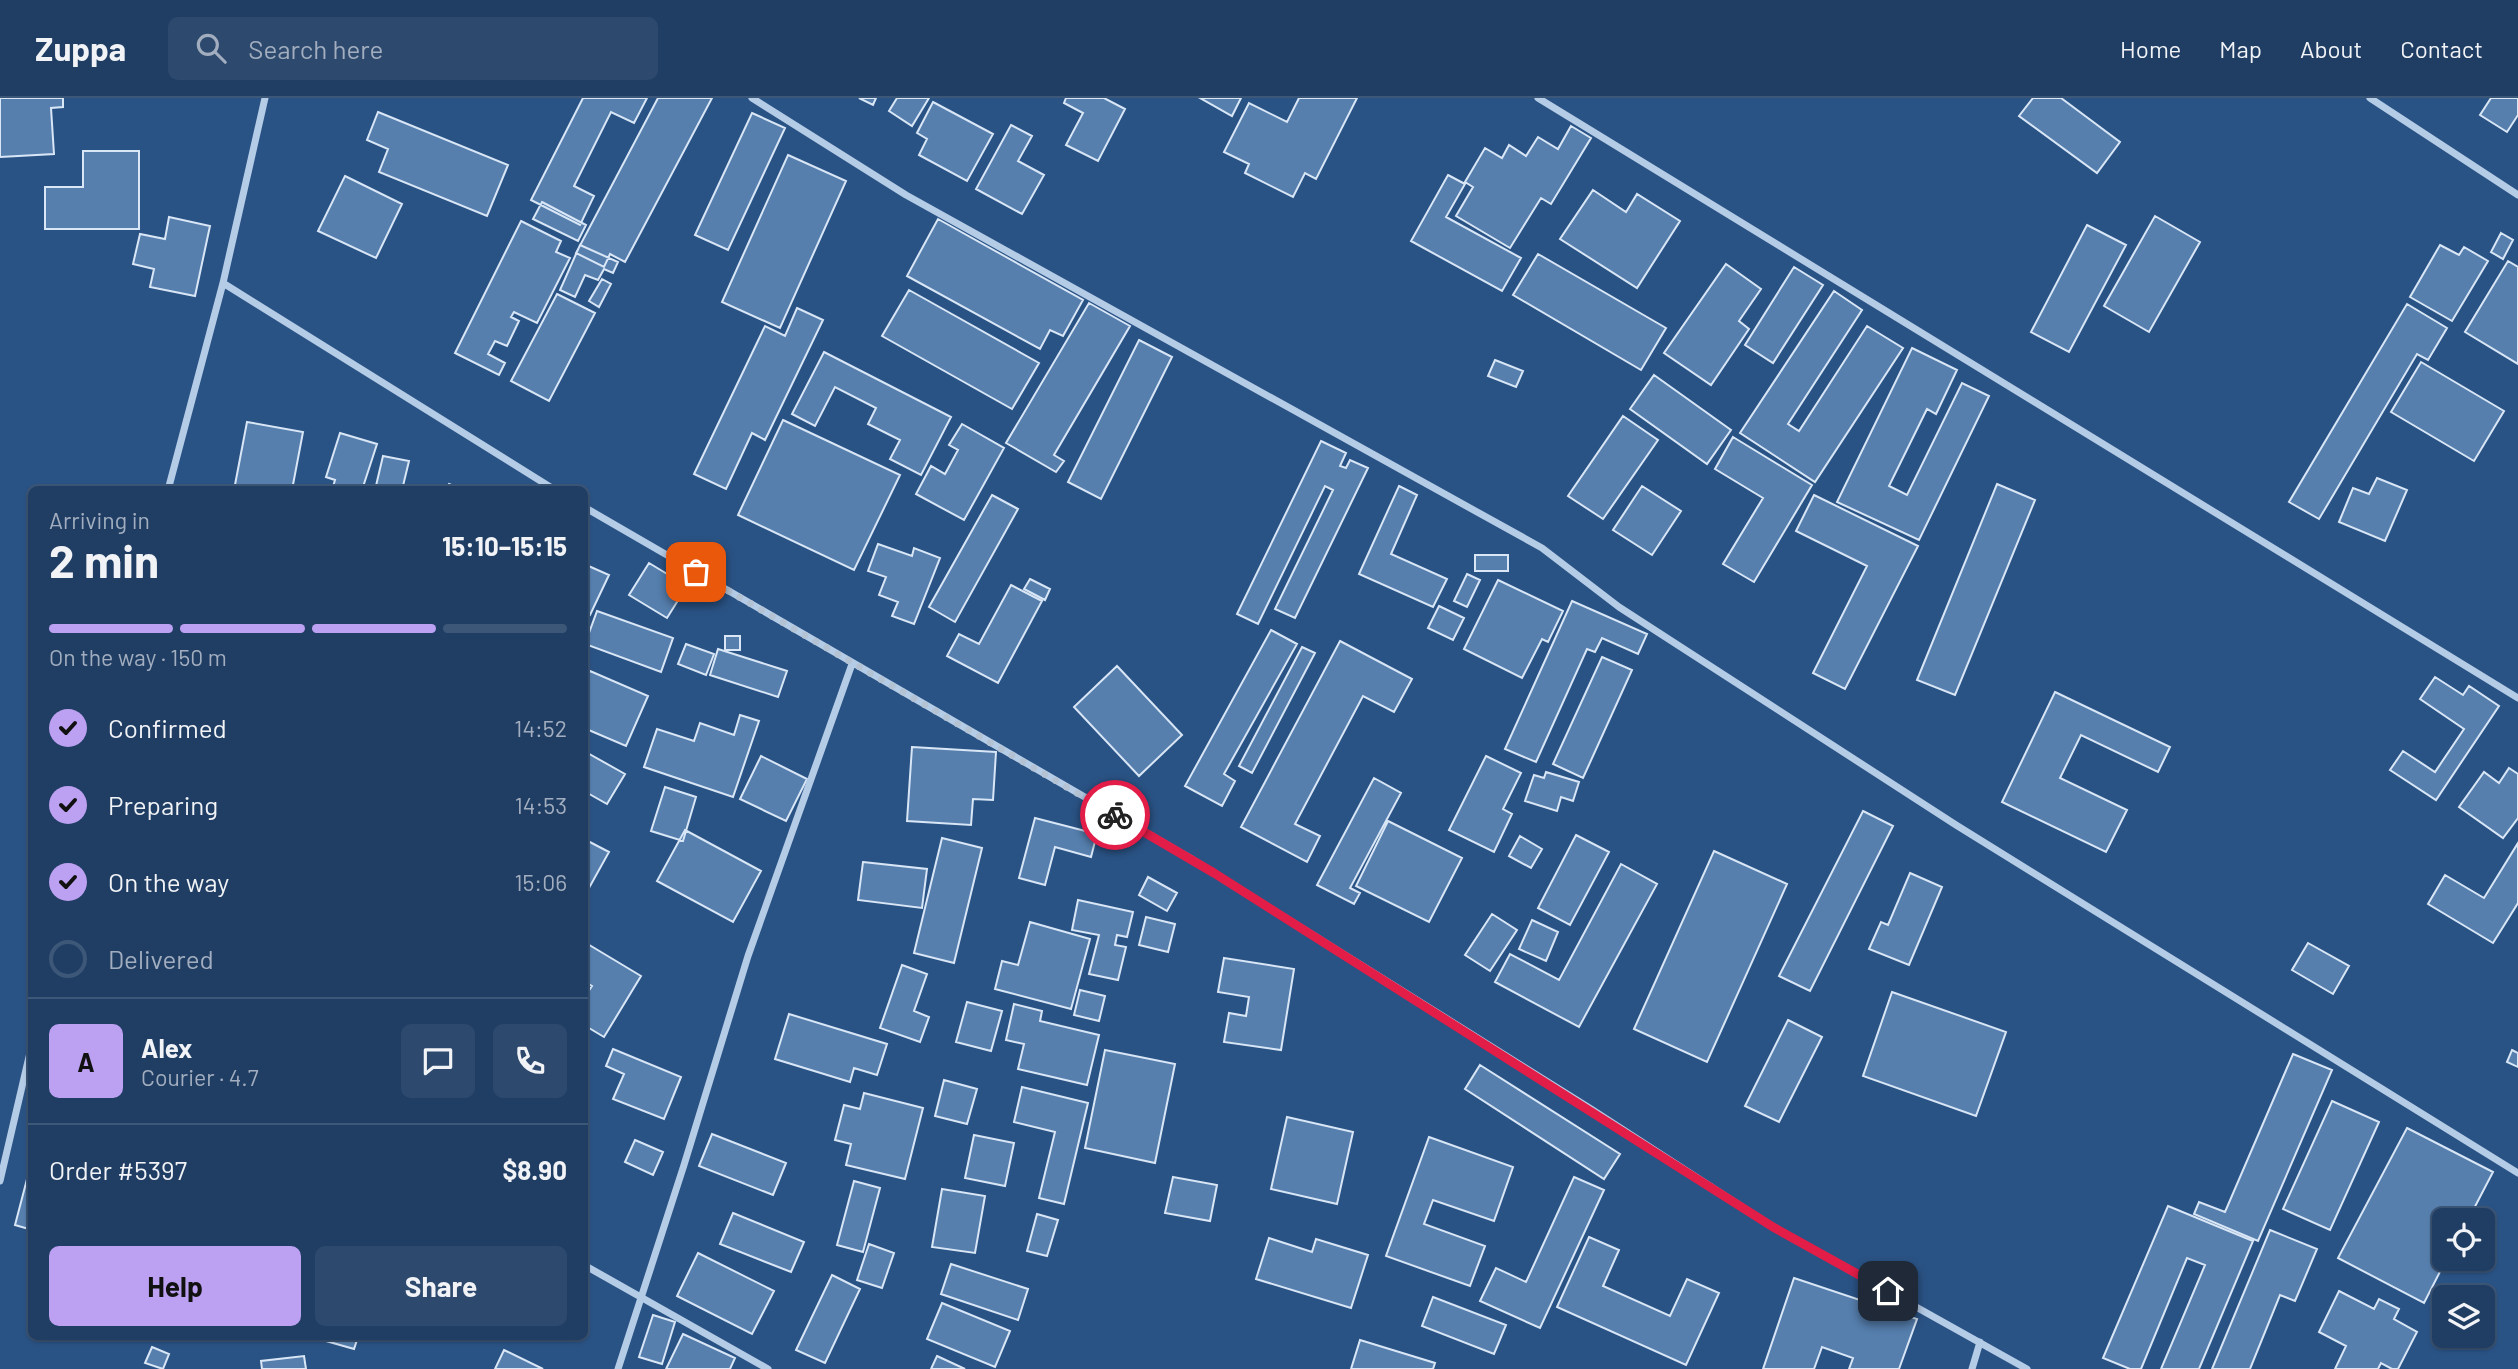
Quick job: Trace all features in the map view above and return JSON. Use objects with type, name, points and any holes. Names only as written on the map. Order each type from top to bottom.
[{"type":"street","points":[[169,486],[223,283],[265,98]]},
{"type":"street","points":[[752,98],[906,195],[1542,548],[1619,607],[1945,817],[2518,1173]]},
{"type":"street","points":[[1538,98],[2518,698]]},
{"type":"street","points":[[2370,98],[2518,195]]},
{"type":"street","points":[[223,283],[549,486]]},
{"type":"street","points":[[588,509],[1190,858],[1591,1109],[1773,1227],[2027,1369]]},
{"type":"street","points":[[618,1369],[748,956],[852,664]]},
{"type":"street","points":[[0,1181],[28,1061]]},
{"type":"street","points":[[588,1267],[768,1369]]},
{"type":"street","points":[[1972,1369],[1980,1342]]},
{"type":"building","points":[[0,98],[63,98],[63,107],[51,108],[54,154],[0,157]]},
{"type":"building","points":[[583,98],[647,98],[634,123],[611,112],[574,186],[594,196],[580,225],[531,200]]},
{"type":"building","points":[[658,98],[712,98],[625,262],[610,254],[604,267],[576,253]]},
{"type":"building","points":[[859,98],[876,98],[873,105]]},
{"type":"building","points":[[897,98],[929,98],[912,126],[889,111]]},
{"type":"building","points":[[1066,98],[1104,98],[1125,109],[1098,161],[1066,145],[1083,113],[1064,103]]},
{"type":"building","points":[[1200,98],[1241,98],[1232,116]]},
{"type":"building","points":[[1299,98],[1357,98],[1316,179],[1305,173],[1293,197],[1245,173],[1249,164],[1224,152],[1249,103],[1287,122]]},
{"type":"building","points":[[2033,98],[2061,98],[2120,142],[2097,173],[2019,116]]},
{"type":"building","points":[[2491,98],[2518,98],[2518,115],[2507,132],[2480,115]]},
{"type":"building","points":[[933,102],[993,134],[967,181],[919,155],[927,139],[917,133]]},
{"type":"building","points":[[378,112],[508,165],[487,216],[379,172],[388,149],[367,140]]},
{"type":"building","points":[[752,113],[785,128],[728,250],[695,235]]},
{"type":"building","points":[[1011,125],[1032,136],[1018,161],[1044,175],[1022,214],[976,189]]},
{"type":"building","points":[[1571,126],[1591,138],[1551,204],[1541,198],[1510,248],[1456,216],[1473,187],[1465,182],[1485,148],[1502,158],[1509,145],[1526,156],[1538,137],[1558,149]]},
{"type":"building","points":[[83,151],[139,151],[139,229],[45,229],[45,187],[83,187]]},
{"type":"building","points":[[788,155],[846,181],[780,328],[722,302]]},
{"type":"building","points":[[1448,175],[1465,184],[1446,217],[1521,258],[1502,291],[1411,241]]},
{"type":"building","points":[[345,176],[402,204],[376,258],[318,231]]},
{"type":"building","points":[[1593,190],[1626,212],[1637,194],[1680,221],[1637,288],[1560,239]]},
{"type":"building","points":[[542,202],[586,225],[578,241],[533,219]]},
{"type":"building","points":[[2155,216],[2200,242],[2149,332],[2104,306]]},
{"type":"building","points":[[169,217],[210,226],[195,296],[150,287],[154,269],[133,264],[140,234],[165,239]]},
{"type":"building","points":[[938,219],[1083,300],[1063,336],[1050,330],[1040,349],[907,276]]},
{"type":"building","points":[[521,221],[561,241],[556,252],[570,258],[537,323],[514,312],[511,317],[519,321],[507,346],[495,341],[488,354],[505,363],[499,375],[455,353]]},
{"type":"building","points":[[2087,225],[2126,245],[2069,352],[2031,332]]},
{"type":"building","points":[[2501,233],[2513,240],[2503,259],[2491,252]]},
{"type":"building","points":[[580,245],[618,262],[613,273],[604,269],[598,280],[585,275],[575,297],[560,290]]},
{"type":"building","points":[[2440,245],[2459,255],[2464,247],[2488,261],[2452,321],[2410,297]]},
{"type":"building","points":[[1538,254],[1666,328],[1641,370],[1513,295]]},
{"type":"building","points":[[2508,261],[2518,267],[2518,364],[2465,332]]},
{"type":"building","points":[[1726,264],[1761,289],[1739,321],[1749,329],[1711,385],[1664,353]]},
{"type":"building","points":[[1794,267],[1823,285],[1773,363],[1745,345]]},
{"type":"building","points":[[602,279],[611,284],[599,307],[589,301]]},
{"type":"building","points":[[909,290],[1039,363],[1012,409],[882,336]]},
{"type":"building","points":[[1834,291],[1862,310],[1788,424],[1799,431],[1867,326],[1903,348],[1815,482],[1740,433]]},
{"type":"building","points":[[557,294],[595,313],[549,401],[511,381]]},
{"type":"building","points":[[1089,303],[1130,326],[1054,455],[1064,461],[1056,472],[1006,443]]},
{"type":"building","points":[[2407,304],[2447,328],[2428,360],[2417,354],[2319,519],[2289,502]]},
{"type":"building","points":[[797,308],[823,320],[765,440],[752,433],[726,489],[694,474],[765,326],[785,336]]},
{"type":"building","points":[[1139,340],[1172,357],[1101,499],[1068,482]]},
{"type":"building","points":[[1912,348],[1957,370],[1936,414],[1927,409],[1889,486],[1907,495],[1962,383],[1989,396],[1919,540],[1837,502]]},
{"type":"building","points":[[824,352],[951,417],[921,475],[890,459],[900,440],[868,424],[876,408],[835,387],[815,426],[792,414]]},
{"type":"building","points":[[1495,360],[1523,371],[1516,387],[1488,376]]},
{"type":"building","points":[[2421,362],[2504,411],[2474,461],[2391,412]]},
{"type":"building","points":[[1654,375],[1731,430],[1707,464],[1630,409]]},
{"type":"building","points":[[1623,416],[1658,440],[1603,519],[1568,496]]},
{"type":"building","points":[[783,420],[900,475],[854,570],[738,515]]},
{"type":"building","points":[[247,422],[303,432],[293,486],[235,486]]},
{"type":"building","points":[[962,424],[1004,448],[964,520],[916,494],[931,466],[945,474],[958,450],[949,445]]},
{"type":"building","points":[[340,433],[377,444],[363,486],[333,486],[335,480],[326,477]]},
{"type":"building","points":[[1733,437],[1812,485],[1754,582],[1723,564],[1763,498],[1715,469]]},
{"type":"building","points":[[1321,441],[1346,453],[1340,466],[1346,468],[1350,460],[1368,468],[1295,618],[1275,609],[1333,490],[1325,486],[1258,624],[1237,614]]},
{"type":"building","points":[[383,456],[409,461],[403,486],[376,486]]},
{"type":"building","points":[[2377,478],[2407,490],[2385,541],[2339,522],[2353,488],[2369,494]]},
{"type":"building","points":[[1997,484],[2035,500],[1955,695],[1917,680]]},
{"type":"building","points":[[1399,486],[1417,495],[1391,554],[1447,579],[1433,607],[1359,574]]},
{"type":"building","points":[[1642,486],[1681,511],[1652,555],[1613,530]]},
{"type":"building","points":[[992,495],[1018,509],[955,622],[929,607]]},
{"type":"building","points":[[1814,495],[1918,546],[1845,689],[1813,673],[1867,566],[1796,531]]},
{"type":"building","points":[[878,544],[912,556],[914,548],[940,558],[914,624],[892,616],[898,602],[879,595],[886,577],[868,571]]},
{"type":"building","points":[[1475,555],[1508,555],[1508,571],[1475,571]]},
{"type":"building","points":[[649,563],[687,586],[667,618],[629,595]]},
{"type":"building","points":[[588,566],[609,575],[588,614]]},
{"type":"building","points":[[1467,574],[1480,580],[1467,607],[1454,601]]},
{"type":"building","points":[[1030,579],[1050,589],[1045,600],[1024,589]]},
{"type":"building","points":[[1498,580],[1563,611],[1548,642],[1542,639],[1522,678],[1464,649]]},
{"type":"building","points":[[1011,585],[1042,601],[998,683],[947,656],[959,634],[979,644]]},
{"type":"building","points":[[1572,601],[1647,634],[1638,654],[1602,638],[1595,652],[1587,649],[1536,762],[1505,749]]},
{"type":"building","points":[[1439,606],[1464,618],[1453,640],[1428,628]]},
{"type":"building","points":[[597,611],[673,638],[661,672],[588,645],[588,636]]},
{"type":"building","points":[[1271,630],[1297,644],[1224,774],[1235,781],[1222,806],[1185,786]]},
{"type":"building","points":[[725,636],[740,636],[740,650],[725,650]]},
{"type":"building","points":[[1340,641],[1412,679],[1394,712],[1363,696],[1295,824],[1320,836],[1307,862],[1241,827]]},
{"type":"building","points":[[686,644],[714,654],[706,675],[678,664]]},
{"type":"building","points":[[1302,647],[1315,653],[1252,773],[1239,766]]},
{"type":"building","points":[[718,649],[787,671],[778,697],[710,675]]},
{"type":"building","points":[[1602,657],[1632,670],[1583,778],[1553,764]]},
{"type":"building","points":[[1117,666],[1182,735],[1139,776],[1074,707]]},
{"type":"building","points":[[590,671],[648,696],[626,746],[588,730]]},
{"type":"building","points":[[2435,677],[2463,695],[2469,686],[2499,706],[2436,800],[2390,770],[2403,751],[2435,772],[2464,729],[2420,699]]},
{"type":"building","points":[[2055,692],[2170,747],[2158,772],[2081,735],[2060,778],[2127,810],[2106,852],[2002,802]]},
{"type":"building","points":[[740,715],[759,721],[733,797],[644,767],[657,729],[694,741],[700,723],[734,735]]},
{"type":"building","points":[[912,747],[996,752],[993,800],[973,799],[971,825],[907,821]]},
{"type":"building","points":[[588,753],[625,774],[607,804],[588,793]]},
{"type":"building","points":[[761,756],[807,779],[786,821],[740,799]]},
{"type":"building","points":[[1486,756],[1521,773],[1503,809],[1512,814],[1494,852],[1449,830]]},
{"type":"building","points":[[2509,768],[2518,774],[2518,818],[2503,838],[2459,807],[2484,772],[2499,783]]},
{"type":"building","points":[[1546,772],[1579,782],[1573,801],[1561,797],[1557,811],[1525,801],[1534,775],[1544,778]]},
{"type":"building","points":[[1374,778],[1401,793],[1350,888],[1360,893],[1354,904],[1317,885]]},
{"type":"building","points":[[665,787],[696,797],[683,841],[651,831]]},
{"type":"building","points":[[1863,811],[1893,826],[1810,991],[1779,976]]},
{"type":"building","points":[[1035,818],[1097,834],[1091,857],[1055,847],[1045,885],[1019,878]]},
{"type":"building","points":[[1388,821],[1462,858],[1429,922],[1356,886]]},
{"type":"building","points":[[685,830],[761,871],[733,922],[657,881]]},
{"type":"building","points":[[1576,835],[1609,852],[1570,925],[1538,908]]},
{"type":"building","points":[[1520,836],[1542,849],[1531,868],[1509,856]]},
{"type":"building","points":[[942,838],[982,848],[954,963],[914,953]]},
{"type":"building","points":[[588,841],[609,852],[588,890]]},
{"type":"building","points":[[2518,843],[2518,903],[2493,943],[2428,904],[2445,875],[2484,898]]},
{"type":"building","points":[[1714,851],[1787,884],[1707,1062],[1634,1029]]},
{"type":"building","points":[[863,862],[927,869],[922,908],[858,900]]},
{"type":"building","points":[[1621,864],[1657,884],[1579,1027],[1495,982],[1510,954],[1559,980]]},
{"type":"building","points":[[1910,873],[1942,887],[1909,965],[1869,949],[1881,922],[1888,925]]},
{"type":"building","points":[[1148,877],[1177,893],[1167,911],[1139,895]]},
{"type":"building","points":[[1078,900],[1133,912],[1127,937],[1117,935],[1115,945],[1126,947],[1118,980],[1089,974],[1099,935],[1072,930]]},
{"type":"building","points":[[1492,914],[1517,930],[1490,971],[1465,955]]},
{"type":"building","points":[[1146,917],[1175,924],[1168,952],[1139,945]]},
{"type":"building","points":[[1532,920],[1558,932],[1546,961],[1519,949]]},
{"type":"building","points":[[1030,922],[1090,939],[1071,1009],[995,989],[1002,961],[1018,965]]},
{"type":"building","points":[[2308,943],[2349,966],[2333,994],[2292,970]]},
{"type":"building","points":[[588,944],[641,976],[604,1037],[588,1027],[588,992],[592,986],[588,984]]},
{"type":"building","points":[[1224,958],[1294,969],[1281,1050],[1224,1042],[1229,1013],[1246,1016],[1249,997],[1218,992]]},
{"type":"building","points":[[902,965],[927,974],[914,1011],[929,1017],[920,1042],[880,1028]]},
{"type":"building","points":[[1080,990],[1105,996],[1099,1021],[1074,1015]]},
{"type":"building","points":[[1892,992],[2006,1032],[1976,1116],[1863,1076]]},
{"type":"building","points":[[967,1002],[1002,1011],[991,1051],[956,1042]]},
{"type":"building","points":[[1014,1004],[1042,1011],[1040,1021],[1099,1035],[1087,1085],[1018,1069],[1024,1044],[1006,1040]]},
{"type":"building","points":[[789,1014],[887,1044],[877,1075],[854,1068],[850,1082],[775,1059]]},
{"type":"building","points":[[1788,1020],[1822,1037],[1779,1122],[1745,1106]]},
{"type":"building","points":[[613,1049],[681,1077],[664,1119],[613,1099],[624,1074],[606,1066]]},
{"type":"building","points":[[1105,1050],[1175,1064],[1155,1163],[1085,1148]]},
{"type":"building","points":[[2512,1050],[2518,1053],[2518,1067],[2507,1062]]},
{"type":"building","points":[[2293,1054],[2332,1070],[2258,1241],[2194,1214],[2199,1202],[2225,1212]]},
{"type":"building","points":[[1480,1065],[1620,1154],[1604,1179],[1465,1089]]},
{"type":"building","points":[[944,1080],[977,1089],[967,1124],[935,1116]]},
{"type":"building","points":[[1022,1087],[1088,1103],[1064,1204],[1039,1198],[1055,1132],[1014,1122]]},
{"type":"building","points":[[864,1093],[923,1108],[905,1179],[846,1165],[851,1144],[835,1140],[844,1105],[860,1109]]},
{"type":"building","points":[[2332,1101],[2379,1122],[2330,1230],[2283,1209]]},
{"type":"building","points":[[1287,1117],[1353,1132],[1337,1204],[1271,1189]]},
{"type":"building","points":[[2407,1128],[2493,1172],[2474,1208],[2432,1208],[2432,1271],[2440,1271],[2424,1303],[2338,1258]]},
{"type":"building","points":[[712,1134],[786,1163],[773,1195],[699,1166]]},
{"type":"building","points":[[974,1135],[1014,1143],[1005,1186],[965,1178]]},
{"type":"building","points":[[1429,1137],[1513,1167],[1494,1221],[1433,1200],[1424,1224],[1485,1246],[1470,1286],[1386,1256]]},
{"type":"building","points":[[635,1140],[663,1152],[653,1175],[625,1162]]},
{"type":"building","points":[[28,1175],[28,1229],[15,1225]]},
{"type":"building","points":[[1173,1177],[1217,1185],[1210,1221],[1165,1213]]},
{"type":"building","points":[[1574,1177],[1604,1190],[1540,1328],[1480,1301],[1496,1268],[1526,1282]]},
{"type":"building","points":[[854,1181],[880,1188],[863,1252],[837,1245]]},
{"type":"building","points":[[942,1189],[985,1196],[975,1253],[932,1247]]},
{"type":"building","points":[[2168,1206],[2253,1241],[2199,1369],[2161,1369],[2205,1265],[2187,1258],[2141,1369],[2130,1369],[2103,1358]]},
{"type":"building","points":[[733,1213],[804,1242],[791,1272],[720,1244]]},
{"type":"building","points":[[1037,1214],[1058,1220],[1047,1256],[1027,1251]]},
{"type":"building","points":[[2270,1230],[2317,1249],[2295,1301],[2280,1295],[2250,1369],[2212,1369]]},
{"type":"building","points":[[1589,1237],[1619,1250],[1603,1286],[1670,1316],[1687,1279],[1719,1293],[1686,1365],[1557,1307]]},
{"type":"building","points":[[1269,1238],[1312,1252],[1316,1239],[1368,1255],[1351,1308],[1256,1279]]},
{"type":"building","points":[[869,1244],[894,1253],[882,1288],[857,1280]]},
{"type":"building","points":[[698,1253],[774,1291],[752,1334],[677,1296]]},
{"type":"building","points":[[951,1264],[1028,1289],[1018,1320],[941,1294]]},
{"type":"building","points":[[832,1275],[860,1289],[825,1363],[796,1350]]},
{"type":"building","points":[[1794,1278],[1917,1319],[1899,1369],[1849,1369],[1853,1358],[1822,1347],[1814,1369],[1763,1369]]},
{"type":"building","points":[[2339,1291],[2374,1309],[2379,1299],[2399,1309],[2394,1319],[2417,1332],[2398,1369],[2381,1363],[2378,1369],[2335,1369],[2346,1346],[2319,1332]]},
{"type":"building","points":[[1433,1297],[1506,1325],[1494,1354],[1422,1326]]},
{"type":"building","points":[[942,1303],[1010,1331],[995,1367],[927,1339]]},
{"type":"building","points":[[653,1315],[675,1322],[662,1364],[639,1357]]},
{"type":"building","points":[[683,1334],[735,1358],[730,1369],[666,1369]]},
{"type":"building","points":[[322,1340],[357,1340],[354,1349]]},
{"type":"building","points":[[1360,1340],[1435,1363],[1433,1369],[1351,1369]]},
{"type":"building","points":[[152,1347],[169,1354],[163,1369],[145,1363]]},
{"type":"building","points":[[504,1350],[543,1369],[495,1369]]},
{"type":"building","points":[[304,1356],[306,1369],[262,1369],[261,1361]]},
{"type":"building","points":[[937,1356],[965,1369],[931,1369]]},
{"type":"way so far","points":[[696,572],[1115,815]]},
{"type":"route","points":[[1115,815],[1190,858],[1591,1109],[1773,1227],[1888,1291]]}]
